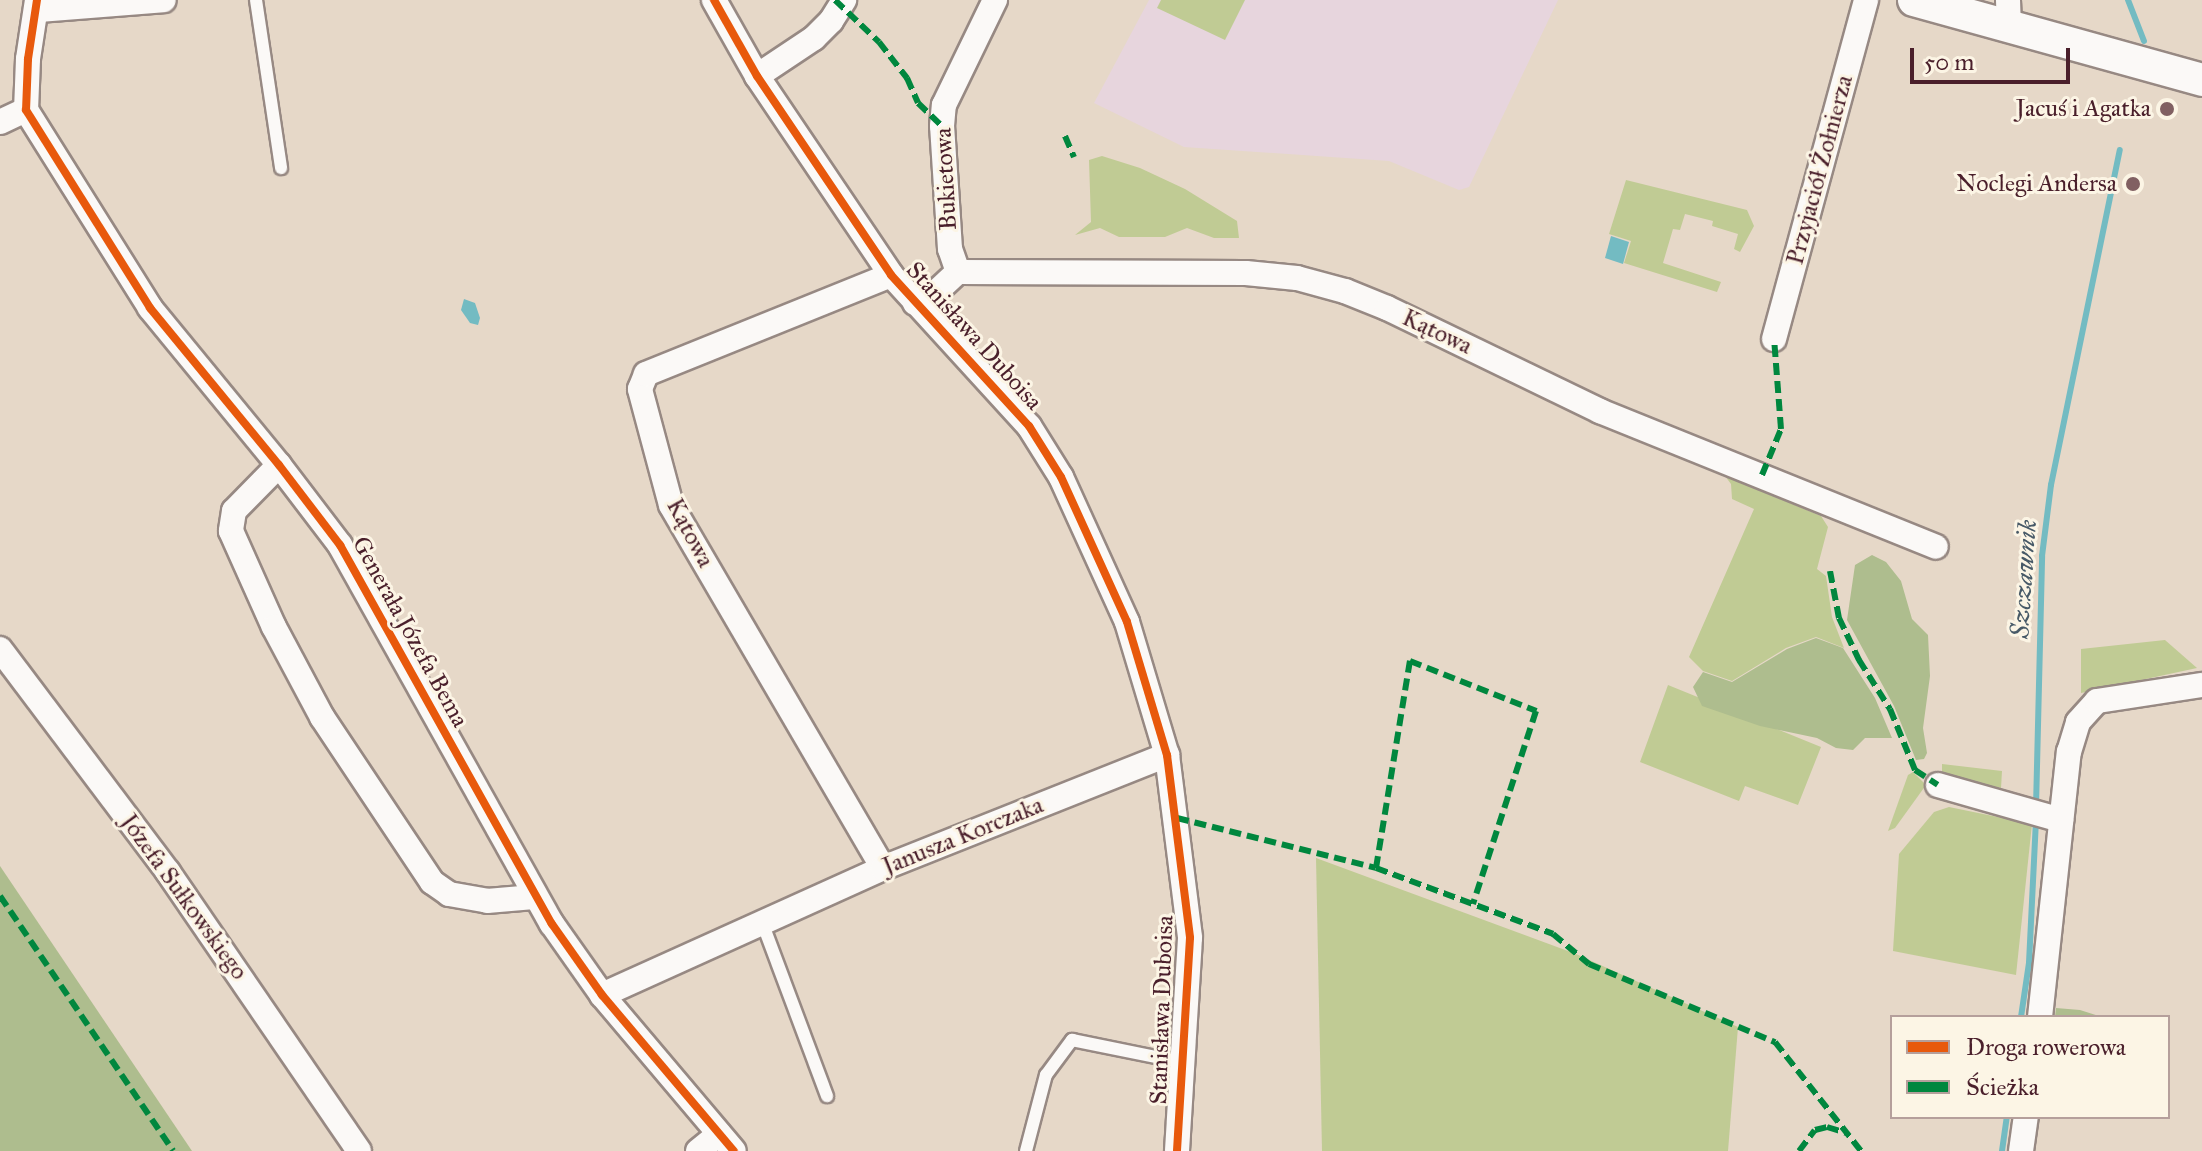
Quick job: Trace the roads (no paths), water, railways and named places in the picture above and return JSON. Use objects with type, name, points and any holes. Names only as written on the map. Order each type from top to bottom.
[{"type":"street","points":[[0,122],[26,110],[28,59],[38,5],[164,0]]},
{"type":"street","name":"Stanisława Duboisa","points":[[714,0],[757,76],[891,275],[1029,426],[1061,477],[1127,622],[1167,755],[1190,938],[1180,1062],[1177,1151]]},
{"type":"street","points":[[757,76],[814,38],[844,0]]},
{"type":"street","name":"Bukietowa","points":[[958,272],[950,249],[942,126],[944,105],[995,0]]},
{"type":"street","name":"Przyjaciół Żołnierza","points":[[1774,339],[1866,0]]},
{"type":"street","points":[[1914,0],[2008,13],[2202,80]]},
{"type":"street","name":"Generała Józefa Bema","points":[[26,110],[150,308],[279,465],[340,545],[534,897],[602,995],[726,1143]]},
{"type":"street","points":[[915,303],[933,295],[958,272]]},
{"type":"street","name":"Kątowa","points":[[958,272],[1246,273],[1297,278],[1345,291],[1465,343],[1600,411],[1936,547]]},
{"type":"street","name":"Kątowa","points":[[883,868],[671,505],[640,389],[646,374],[891,275]]},
{"type":"street","points":[[279,465],[234,511],[231,531],[274,627],[322,717],[432,882],[449,894],[487,901],[534,897]]},
{"type":"street","name":"Józefa Sułkowskiego","points":[[0,649],[168,872],[359,1151]]},
{"type":"street","points":[[2040,1015],[2044,815],[2078,722],[2097,701],[2202,685]]},
{"type":"street","name":"Janusza Korczaka","points":[[602,995],[883,868],[1167,755]]},
{"type":"street","points":[[1938,785],[2044,815]]},
{"type":"street","points":[[2021,1151],[2026,1119]]},
{"type":"street","points":[[698,1151],[726,1143]]},
{"type":"lane","points":[[256,0],[281,168]]},
{"type":"lane","points":[[762,922],[827,1096]]},
{"type":"lane","points":[[1026,1151],[1046,1075],[1072,1040],[1180,1062]]},
{"type":"water","points":[[1611,236],[1629,242],[1623,264],[1605,258]]},
{"type":"water","points":[[464,299],[475,303],[480,318],[478,325],[470,323],[461,310]]},
{"type":"waterway","name":"Szczawnik","points":[[2128,0],[2144,41]]},
{"type":"waterway","name":"Szczawnik","points":[[2036,807],[2042,556],[2051,485],[2120,150]]},
{"type":"waterway","name":"Szczawnik","points":[[2021,1015],[2029,963],[2036,818]]},
{"type":"waterway","name":"Szczawnik","points":[[2002,1151],[2007,1119]]},
{"type":"place","name":"Jacuś i Agatka","points":[[2167,109]]},
{"type":"place","name":"Noclegi Andersa","points":[[2133,184]]}]
